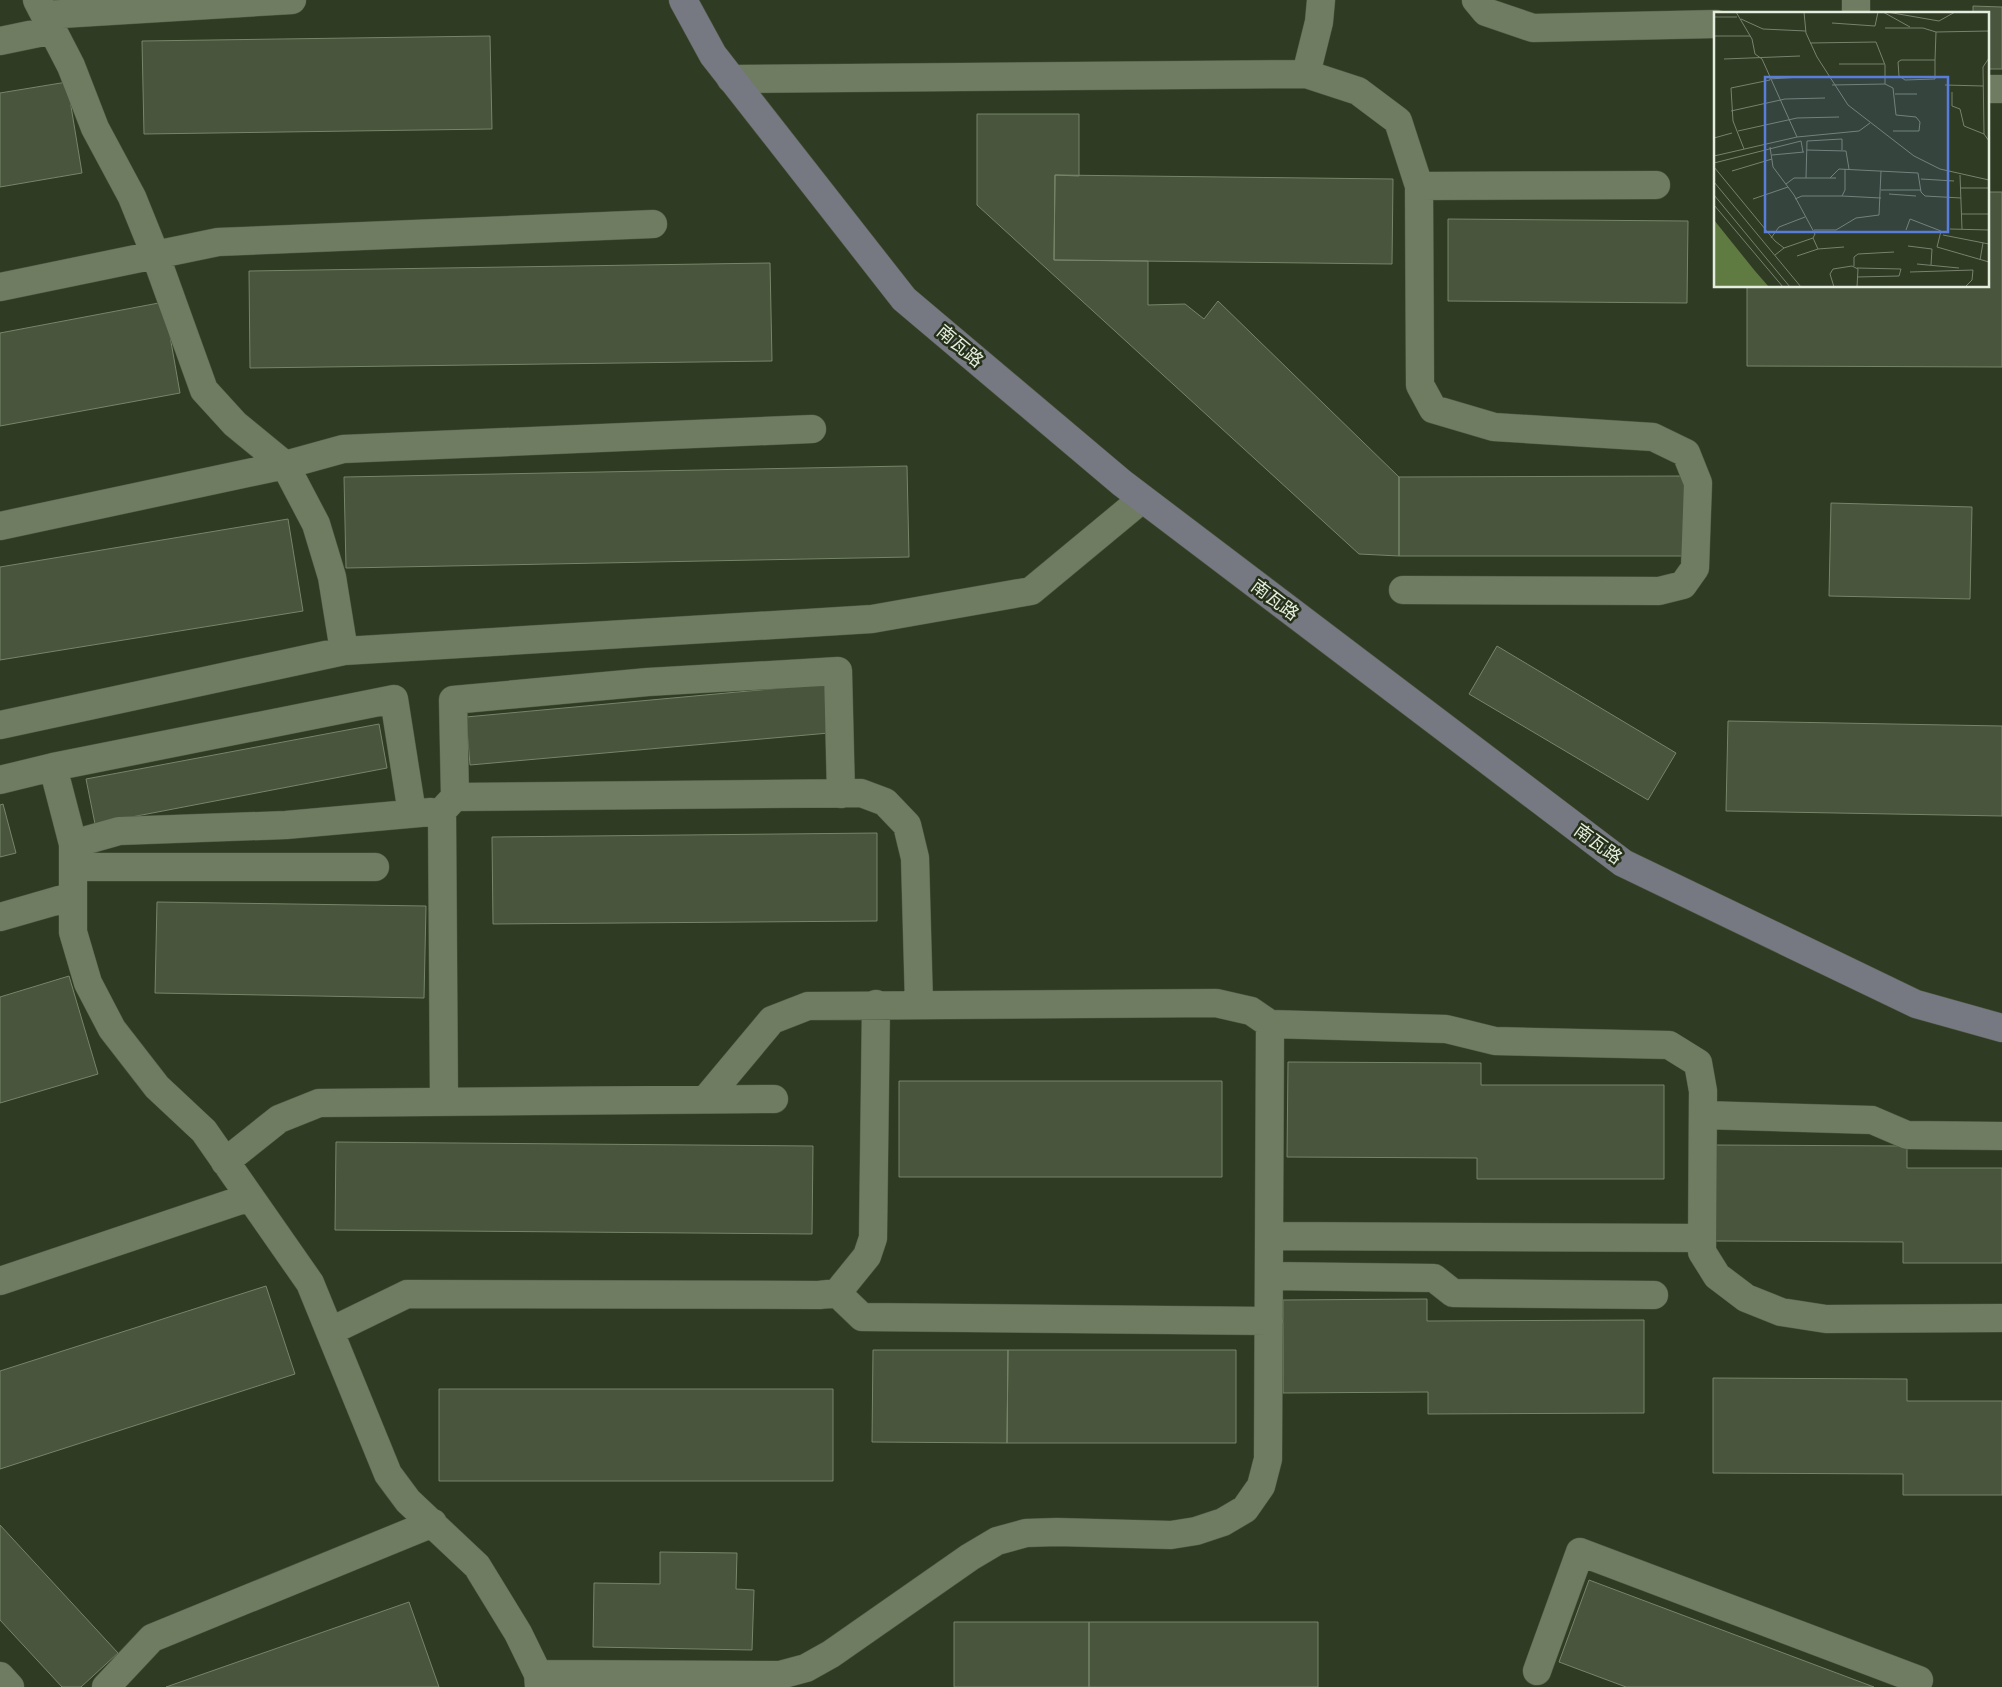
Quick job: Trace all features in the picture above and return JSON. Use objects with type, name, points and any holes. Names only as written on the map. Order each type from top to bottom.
[{"type":"street","points":[[0,41],[45,15],[292,0]]},
{"type":"street","name":"南瓦路","points":[[683,0],[713,55],[904,299],[1142,499],[1623,864],[1916,1004],[2002,1028]]},
{"type":"street","points":[[1306,74],[1319,22],[1320,0]]},
{"type":"street","points":[[1476,0],[1486,12],[1533,28],[1714,24]]},
{"type":"street","points":[[45,15],[71,66],[94,128],[132,197],[156,254],[204,390],[235,424],[285,465],[316,524],[332,577],[344,651]]},
{"type":"street","points":[[732,79],[1306,74],[1358,91],[1398,121],[1419,186],[1420,385],[1433,409],[1494,427],[1653,437],[1686,453],[1698,483],[1695,568],[1682,585],[1659,591],[1403,590]]},
{"type":"street","points":[[1419,186],[1656,185]]},
{"type":"street","points":[[0,287],[218,242],[653,224]]},
{"type":"street","points":[[0,526],[285,465],[343,449],[812,429]]},
{"type":"street","points":[[0,725],[344,651],[872,619],[1031,591],[1142,499]]},
{"type":"street","points":[[444,1102],[449,804],[453,700],[648,682],[838,671],[841,794]]},
{"type":"street","points":[[0,780],[53,767],[394,699],[412,813]]},
{"type":"street","points":[[53,767],[73,856],[73,932],[88,983],[112,1029],[158,1087],[204,1131],[310,1283],[388,1474],[408,1501],[477,1566],[518,1633],[539,1680],[780,1675],[806,1668],[831,1654],[970,1557],[997,1541],[1026,1534],[1057,1532],[1171,1535],[1196,1531],[1223,1522],[1244,1510],[1261,1486],[1268,1459],[1270,1024]]},
{"type":"street","points":[[73,856],[119,831],[286,825],[412,813],[449,804],[861,793],[885,802],[907,825],[915,858],[919,1004]]},
{"type":"street","points":[[73,856],[375,868]]},
{"type":"street","points":[[0,917],[73,896]]},
{"type":"street","points":[[706,1099],[772,1020],[808,1006],[1216,1003],[1251,1011],[1270,1024],[1446,1029],[1495,1041],[1669,1045],[1698,1062],[1703,1091],[1702,1252],[1717,1276],[1746,1298],[1781,1312],[1826,1319],[2002,1318]]},
{"type":"street","points":[[330,1331],[407,1294],[819,1295],[837,1293],[867,1256],[873,1238],[876,1004]]},
{"type":"street","points":[[226,1162],[279,1119],[319,1103],[774,1099]]},
{"type":"street","points":[[1703,1115],[1872,1120],[1907,1135],[2002,1136]]},
{"type":"street","points":[[0,1282],[250,1198]]},
{"type":"street","points":[[1269,1236],[1702,1238]]},
{"type":"street","points":[[1269,1276],[1434,1278],[1453,1293],[1654,1295]]},
{"type":"street","points":[[837,1293],[862,1317],[1269,1321]]},
{"type":"street","points":[[106,1687],[152,1638],[433,1524]]},
{"type":"street","points":[[1537,1671],[1580,1552],[1919,1680],[1916,1687]]},
{"type":"street","points":[[0,1676],[10,1687]]},
{"type":"building","points":[[1973,6],[2002,7],[2002,69],[1990,69],[1990,12],[1973,12]]},
{"type":"building","points":[[490,36],[492,129],[144,134],[142,41]]},
{"type":"building","points":[[67,82],[82,173],[0,187],[0,93]]},
{"type":"building","points":[[977,114],[1079,114],[1079,176],[1055,175],[1054,260],[1148,261],[1148,305],[1185,304],[1204,319],[1218,301],[1399,477],[1399,556],[1359,554],[977,205]]},
{"type":"building","points":[[1055,175],[1393,179],[1392,264],[1054,260]]},
{"type":"building","points":[[1990,192],[2002,192],[2002,367],[1747,366],[1747,288],[1990,288]]},
{"type":"building","points":[[1448,219],[1688,221],[1687,303],[1448,301]]},
{"type":"building","points":[[770,263],[772,361],[250,368],[249,271]]},
{"type":"building","points":[[164,302],[180,393],[0,426],[0,333]]},
{"type":"building","points":[[907,466],[909,557],[346,568],[344,477]]},
{"type":"building","points":[[1686,476],[1686,556],[1399,556],[1399,477]]},
{"type":"building","points":[[1831,503],[1972,507],[1970,599],[1829,596]]},
{"type":"building","points":[[288,519],[303,611],[0,660],[0,567]]},
{"type":"building","points":[[1497,646],[1676,753],[1648,800],[1469,694]]},
{"type":"building","points":[[825,684],[829,733],[470,765],[466,717]]},
{"type":"building","points":[[1728,721],[2002,726],[2002,816],[1726,811]]},
{"type":"building","points":[[379,724],[387,768],[95,824],[86,779]]},
{"type":"building","points":[[3,804],[16,853],[0,857],[0,805]]},
{"type":"building","points":[[877,833],[877,921],[493,924],[492,837]]},
{"type":"building","points":[[157,902],[426,906],[424,998],[155,993]]},
{"type":"building","points":[[69,976],[98,1074],[0,1103],[0,997]]},
{"type":"building","points":[[1288,1062],[1481,1063],[1481,1085],[1664,1085],[1664,1179],[1477,1179],[1477,1158],[1287,1157]]},
{"type":"building","points":[[899,1081],[1222,1081],[1222,1177],[899,1177]]},
{"type":"building","points":[[336,1142],[813,1146],[812,1234],[335,1230]]},
{"type":"building","points":[[1714,1145],[1907,1146],[1907,1168],[2002,1168],[2002,1263],[1903,1263],[1903,1242],[1714,1241]]},
{"type":"building","points":[[266,1286],[295,1374],[0,1469],[0,1371]]},
{"type":"building","points":[[1427,1299],[1427,1321],[1644,1320],[1644,1413],[1428,1414],[1428,1392],[1283,1393],[1283,1300]]},
{"type":"building","points":[[873,1350],[1008,1350],[1007,1443],[872,1442]]},
{"type":"building","points":[[1008,1350],[1236,1350],[1236,1443],[1007,1443]]},
{"type":"building","points":[[1713,1378],[1907,1379],[1907,1401],[2002,1401],[2002,1495],[1903,1495],[1903,1474],[1713,1473]]},
{"type":"building","points":[[439,1389],[833,1389],[833,1481],[439,1481]]},
{"type":"building","points":[[0,1525],[118,1653],[81,1687],[62,1687],[0,1620]]},
{"type":"building","points":[[660,1552],[737,1553],[736,1589],[754,1590],[752,1650],[593,1647],[594,1583],[660,1584]]},
{"type":"building","points":[[1589,1580],[1874,1687],[1626,1687],[1559,1662]]},
{"type":"building","points":[[409,1602],[439,1687],[166,1687]]},
{"type":"building","points":[[954,1622],[1089,1622],[1089,1687],[954,1687]]},
{"type":"building","points":[[1089,1622],[1318,1622],[1318,1687],[1089,1687]]}]
